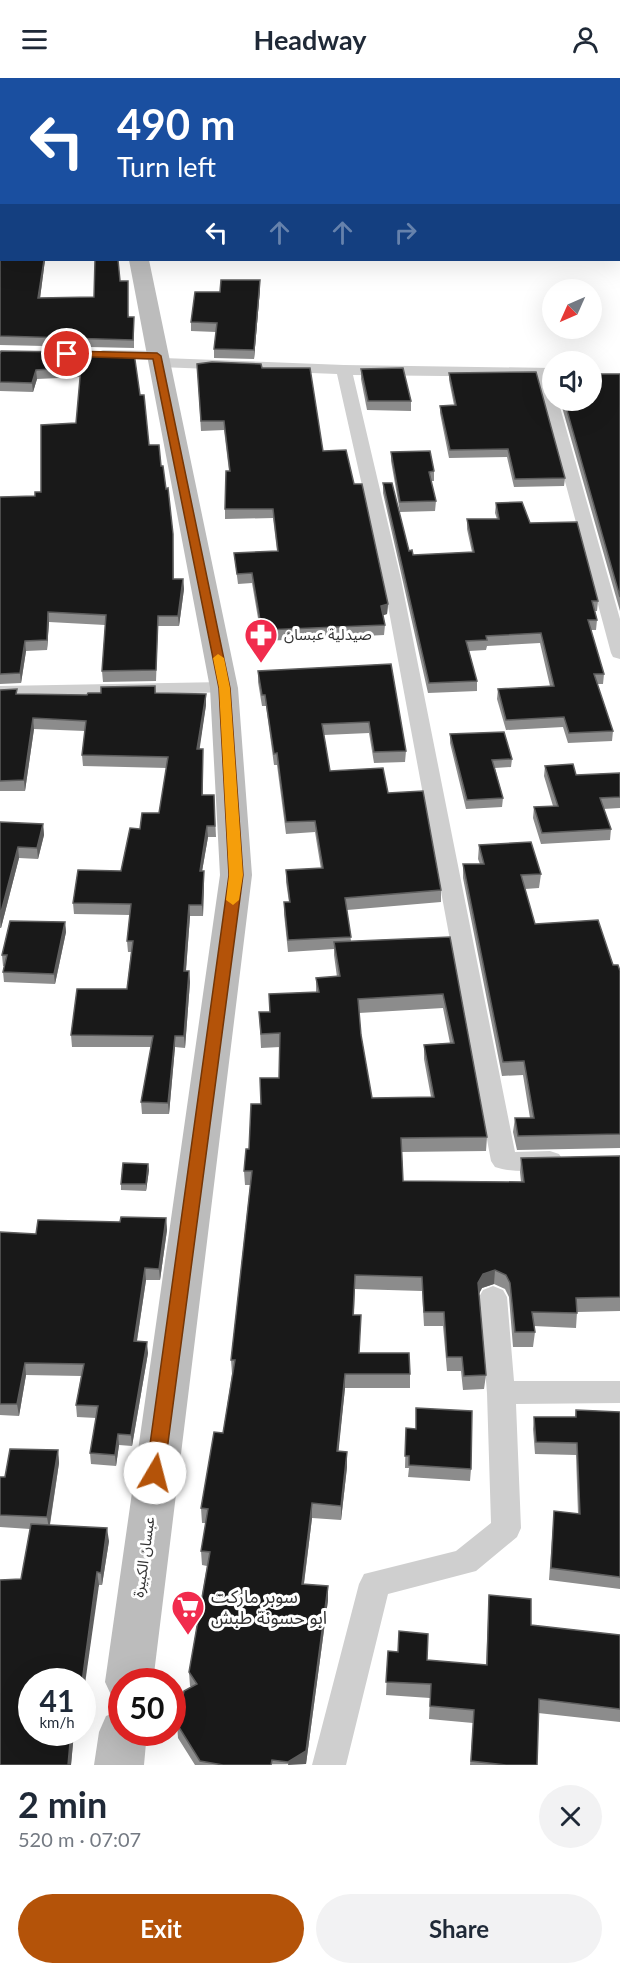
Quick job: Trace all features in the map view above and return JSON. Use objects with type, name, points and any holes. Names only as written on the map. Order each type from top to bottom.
[{"type":"main road","name":"عبسان الكبيرة","points":[[131,1668],[236,875],[224,688],[139,261]]},
{"type":"main road","points":[[119,1765],[121,1746]]},
{"type":"street","points":[[90,355],[344,370],[542,373]]},
{"type":"street","points":[[344,370],[392,579],[504,1161],[574,1160]]},
{"type":"street","points":[[558,411],[620,653]]},
{"type":"street","points":[[0,692],[224,688]]},
{"type":"street","points":[[329,1765],[375,1584],[465,1562],[506,1528],[501,1393],[493,1297]]},
{"type":"street","points":[[501,1393],[620,1392]]},
{"type":"building","points":[[0,261],[44,261],[38,298],[94,297],[95,261],[118,261],[120,281],[128,281],[128,317],[134,317],[133,340],[0,336]]},
{"type":"building","points":[[221,280],[260,280],[254,350],[214,349],[217,323],[191,322],[195,292],[220,292]]},
{"type":"building","points":[[1,351],[134,353],[140,395],[144,395],[149,445],[159,445],[161,466],[163,466],[166,489],[168,488],[173,534],[173,579],[183,579],[178,616],[158,616],[156,670],[102,671],[106,615],[48,612],[47,640],[25,641],[20,673],[0,674],[0,497],[35,496],[35,492],[41,492],[41,425],[76,423],[81,367],[36,370],[32,383],[0,382]]},
{"type":"building","points":[[212,362],[261,364],[262,368],[310,368],[323,451],[346,450],[354,484],[362,484],[388,604],[381,606],[385,625],[264,630],[261,626],[252,573],[237,574],[234,553],[278,551],[273,509],[225,509],[226,471],[230,471],[224,421],[201,421],[197,364]]},
{"type":"building","points":[[403,368],[411,401],[368,401],[361,369]]},
{"type":"building","points":[[536,372],[542,394],[542,411],[547,411],[565,478],[515,479],[508,449],[450,450],[440,406],[456,405],[449,373]]},
{"type":"building","points":[[602,374],[620,374],[620,597],[567,411],[602,411]]},
{"type":"building","points":[[430,451],[434,471],[429,472],[436,501],[400,502],[391,452]]},
{"type":"building","points":[[383,483],[392,483],[409,551],[412,550],[413,555],[474,552],[467,519],[499,519],[496,503],[522,502],[530,523],[577,522],[598,601],[592,601],[597,620],[588,620],[604,674],[594,674],[613,731],[569,733],[564,717],[506,720],[498,689],[554,686],[541,633],[486,636],[487,640],[466,641],[477,681],[429,683]]},
{"type":"building","points":[[391,664],[406,751],[374,752],[369,722],[322,724],[330,771],[383,768],[388,793],[423,791],[441,890],[345,898],[351,937],[288,940],[284,902],[290,902],[286,870],[323,868],[315,821],[286,822],[277,753],[274,754],[265,695],[262,695],[258,671]]},
{"type":"building","points":[[155,686],[155,693],[206,694],[197,749],[203,749],[202,795],[214,795],[215,826],[207,826],[200,871],[204,871],[202,905],[189,905],[184,971],[189,971],[184,1036],[175,1036],[168,1103],[141,1102],[153,1036],[71,1035],[77,989],[127,989],[133,941],[127,941],[131,904],[73,903],[78,870],[121,871],[130,828],[140,829],[142,813],[159,813],[168,757],[82,755],[86,721],[33,718],[24,780],[0,781],[0,690],[17,689],[16,694],[87,695],[88,693],[101,693],[101,687]]},
{"type":"building","points":[[504,732],[512,759],[492,760],[503,798],[467,800],[450,734]]},
{"type":"building","points":[[573,764],[576,775],[620,773],[620,797],[600,798],[611,829],[542,833],[534,807],[558,806],[545,766]]},
{"type":"building","points":[[0,822],[43,824],[37,848],[18,847],[0,916]]},
{"type":"building","points":[[531,842],[541,874],[521,875],[535,924],[598,920],[613,965],[618,965],[620,971],[620,1134],[518,1136],[515,1118],[534,1118],[524,1061],[503,1062],[463,864],[484,864],[479,845]]},
{"type":"building","points":[[10,921],[65,922],[54,974],[3,972],[7,955],[2,955]]},
{"type":"building","points":[[450,937],[487,1137],[401,1138],[403,1181],[524,1182],[521,1158],[620,1156],[620,1297],[576,1298],[577,1313],[532,1312],[535,1332],[515,1332],[510,1283],[506,1275],[495,1270],[483,1274],[478,1283],[486,1375],[464,1376],[462,1357],[447,1357],[444,1312],[424,1312],[422,1277],[355,1275],[353,1315],[361,1315],[359,1353],[409,1353],[410,1374],[345,1374],[337,1451],[347,1452],[341,1506],[312,1503],[302,1584],[328,1586],[306,1751],[288,1762],[272,1760],[271,1765],[223,1765],[200,1761],[186,1738],[186,1690],[197,1684],[189,1672],[210,1552],[201,1551],[208,1509],[201,1508],[214,1432],[223,1433],[235,1360],[231,1360],[252,1171],[244,1171],[246,1149],[249,1149],[251,1104],[261,1104],[260,1078],[279,1078],[280,1033],[261,1034],[259,1012],[270,1012],[269,994],[319,992],[316,978],[340,976],[334,942]],"holes":[[[443,994],[454,1043],[424,1045],[434,1097],[372,1098],[361,1035],[358,999]]]},
{"type":"building","points":[[123,1163],[148,1164],[146,1184],[121,1184]]},
{"type":"building","points":[[121,1217],[166,1218],[159,1269],[145,1268],[134,1341],[147,1342],[131,1435],[118,1434],[115,1455],[90,1453],[98,1406],[76,1405],[84,1364],[25,1363],[17,1404],[0,1404],[0,1232],[36,1234],[38,1220],[120,1222]]},
{"type":"building","points":[[416,1408],[472,1411],[471,1469],[409,1465],[409,1456],[405,1456],[406,1428],[416,1429]]},
{"type":"building","points":[[576,1410],[620,1412],[620,1577],[551,1568],[554,1511],[580,1514],[577,1443],[536,1442],[534,1417],[576,1417]]},
{"type":"building","points":[[10,1449],[58,1450],[47,1517],[0,1515],[0,1477],[5,1477]]},
{"type":"building","points":[[31,1524],[107,1528],[101,1573],[97,1572],[84,1668],[18,1668],[18,1746],[70,1746],[68,1765],[0,1765],[0,1580],[21,1579]]},
{"type":"building","points":[[489,1595],[531,1599],[531,1625],[620,1635],[620,1709],[539,1699],[537,1765],[506,1765],[471,1761],[474,1710],[430,1706],[431,1684],[386,1682],[388,1651],[398,1652],[399,1631],[428,1634],[427,1660],[487,1665]]},
{"type":"slow traffic","points":[[218,658],[224,688],[236,875],[233,900]]},
{"type":"place","name":"صيدلية عبسان","points":[[261,664]]},
{"type":"place","name":"سوبر ماركت ابو حسونة طبش","points":[[188,1636]]},
{"type":"route","points":[[67,354],[157,356],[224,688],[236,875],[155,1473]]}]
